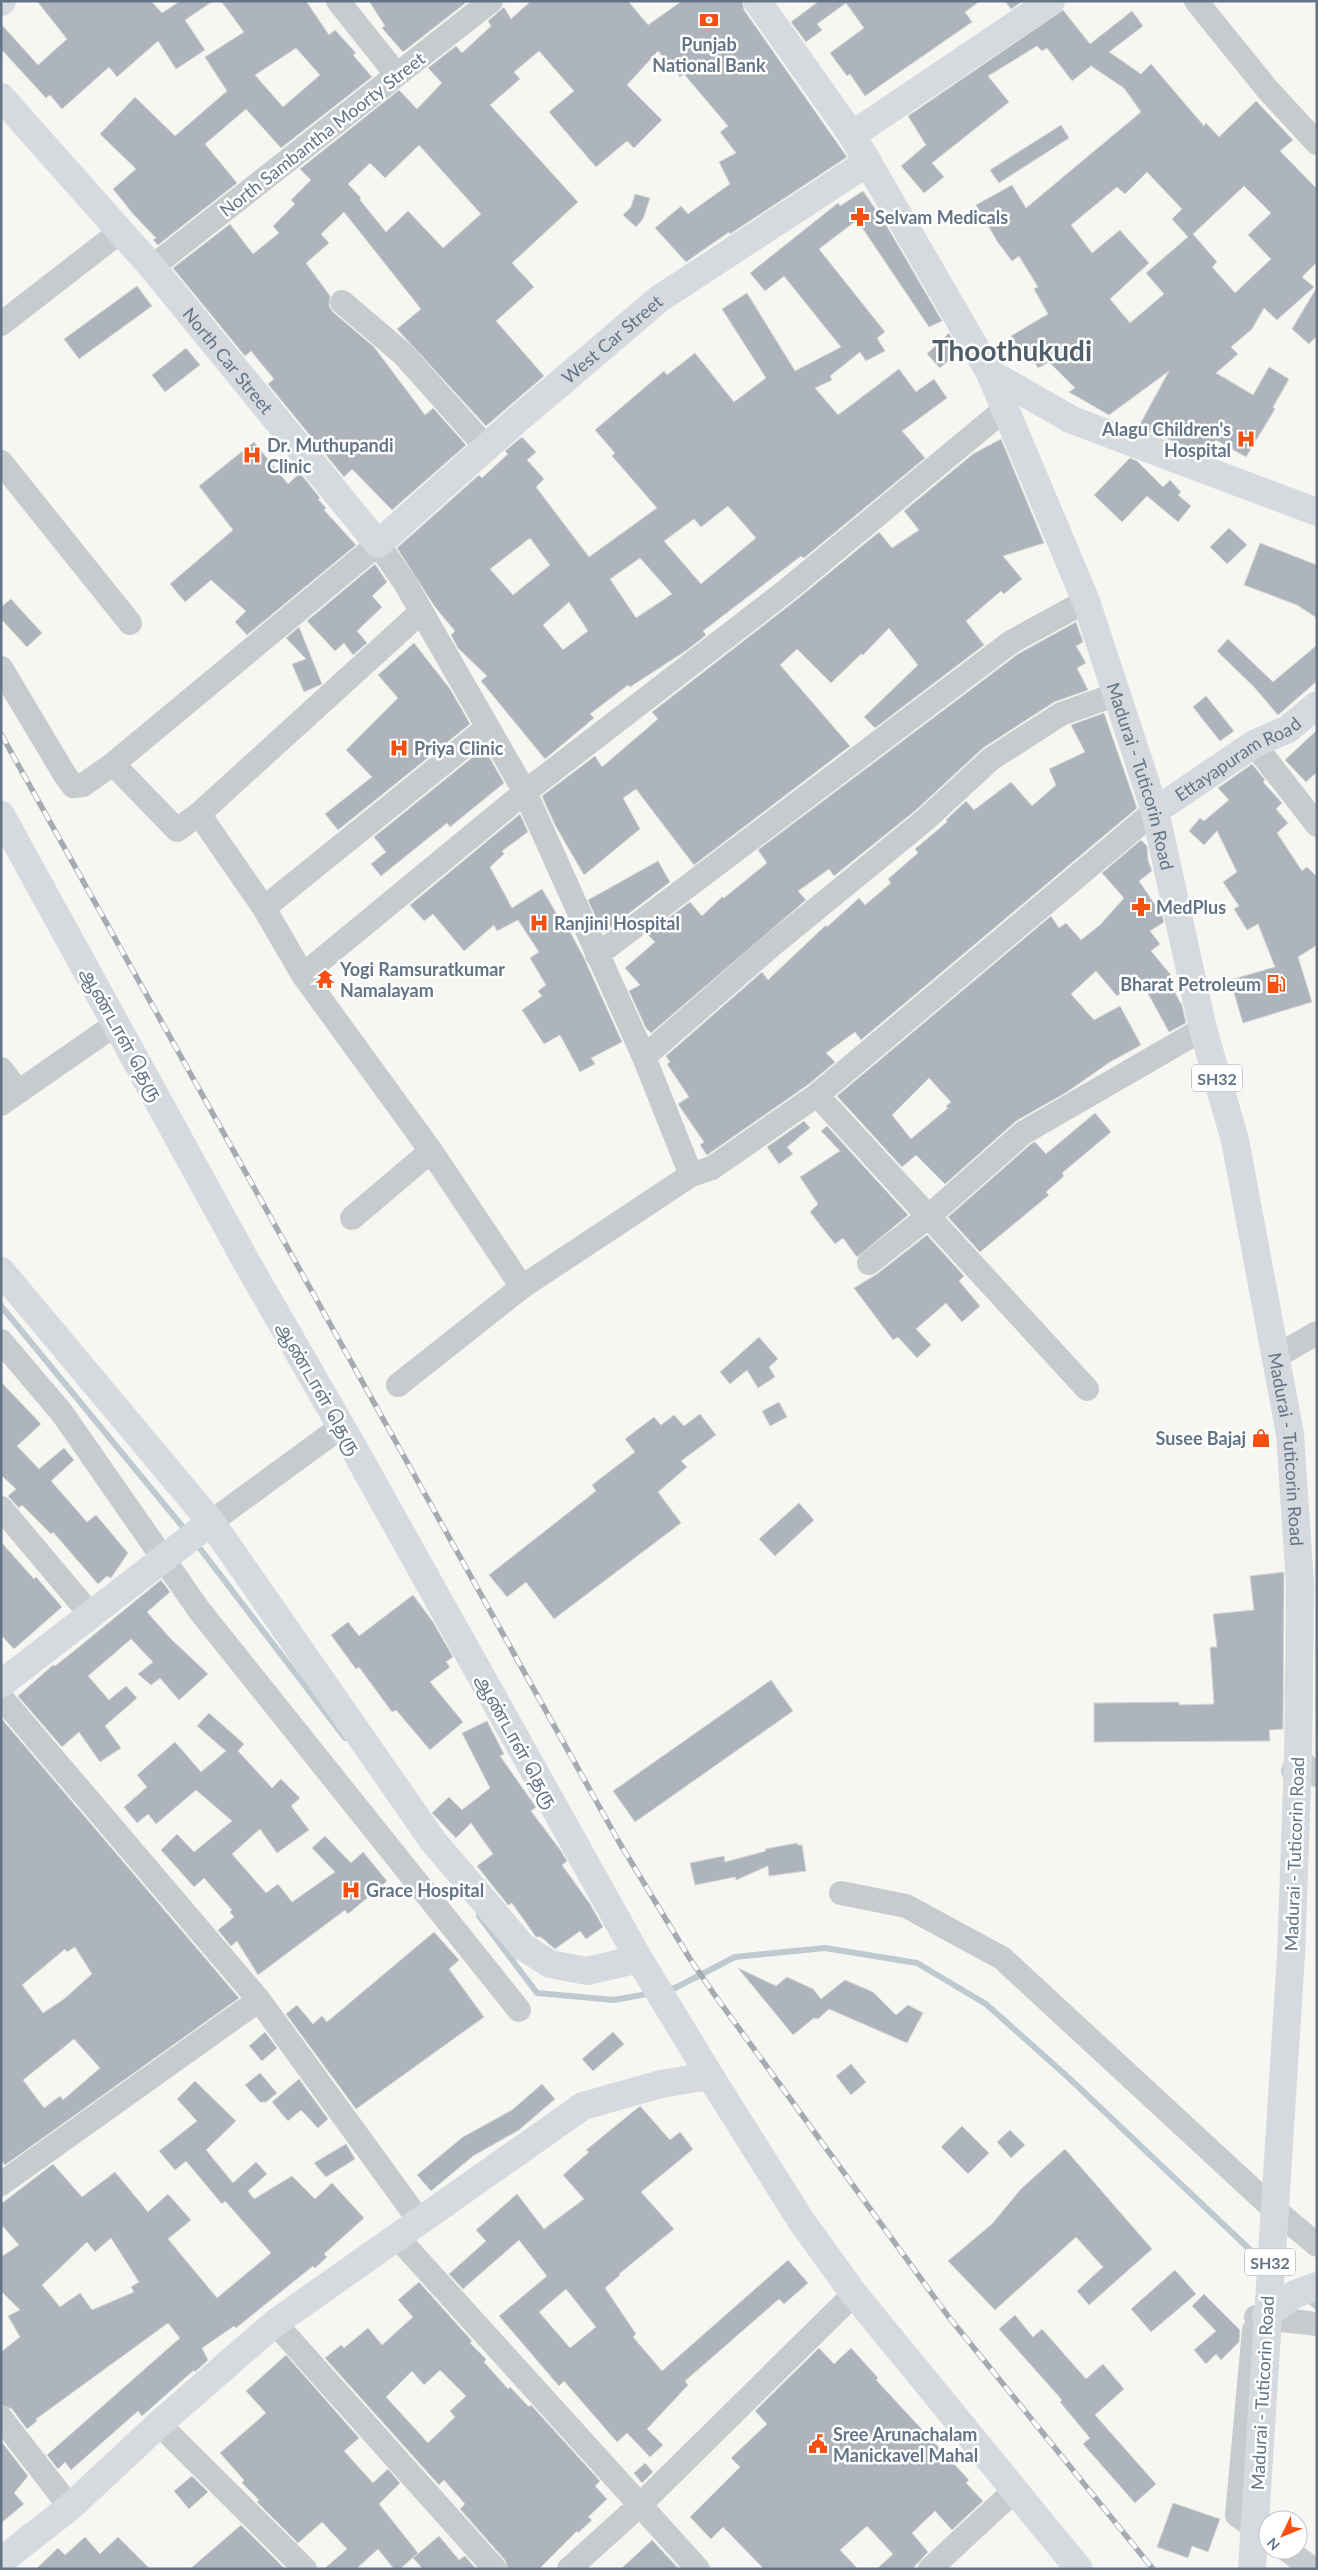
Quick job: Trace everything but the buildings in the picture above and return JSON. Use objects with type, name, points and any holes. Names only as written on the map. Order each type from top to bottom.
[{"type":"street","points":[[338,1],[397,75]]},
{"type":"street","name":"North Sambantha Moorty Street","points":[[152,267],[491,1]]},
{"type":"street","name":"Madurai - Tuticorin Road","points":[[757,1],[852,135],[990,373],[1086,601],[1155,811],[1203,1029],[1235,1140],[1290,1434],[1300,1584],[1307,1767],[1261,2316],[1252,2569]]},
{"type":"street","points":[[852,135],[1051,1]]},
{"type":"street","points":[[1196,1],[1267,89],[1317,143]]},
{"type":"street","name":"North Car Street","points":[[1,97],[152,267],[378,544],[405,583],[525,792],[644,1058],[691,1174]]},
{"type":"street","name":"West Car Street","points":[[378,544],[486,447],[659,299],[868,162]]},
{"type":"street","points":[[1,324],[121,231]]},
{"type":"street","points":[[342,302],[402,354],[486,447]]},
{"type":"street","points":[[990,373],[1072,420],[1317,512]]},
{"type":"street","points":[[303,975],[525,792],[788,590],[1005,409]]},
{"type":"street","points":[[1,462],[130,623]]},
{"type":"street","points":[[1,668],[73,786],[83,785],[113,764],[378,544]]},
{"type":"street","points":[[597,955],[1011,642],[1086,601]]},
{"type":"street","points":[[113,764],[177,830],[199,814],[421,612]]},
{"type":"street","points":[[644,1058],[771,946],[925,820],[991,759],[1061,714],[1117,694]]},
{"type":"street","name":"Ettayapuram Road","points":[[1155,811],[1254,744],[1288,729],[1317,705]]},
{"type":"street","points":[[264,908],[488,727]]},
{"type":"street","points":[[1254,744],[1317,825]]},
{"type":"street","points":[[398,1385],[522,1287],[691,1174],[712,1168],[817,1095],[1155,811]]},
{"type":"street","points":[[199,814],[264,908],[303,975],[431,1151],[522,1287]]},
{"type":"street","name":"ஆண்டாள் தெரு","points":[[1,815],[247,1263],[646,1970],[710,2076],[802,2222],[854,2294],[1079,2569]]},
{"type":"street","points":[[1,1069],[10,1098],[116,1024]]},
{"type":"street","points":[[869,1263],[928,1216],[1023,1133],[1203,1029]]},
{"type":"street","points":[[817,1095],[1087,1389]]},
{"type":"street","points":[[352,1218],[431,1151]]},
{"type":"street","points":[[1,1271],[206,1525],[433,1841],[523,1947],[550,1964],[587,1971],[646,1970]]},
{"type":"street","points":[[1276,1357],[1317,1333]]},
{"type":"street","points":[[1,1342],[62,1413],[172,1552],[199,1610],[519,2010]]},
{"type":"street","points":[[1,1684],[206,1525],[341,1427]]},
{"type":"street","points":[[1,1508],[91,1615]]},
{"type":"street","points":[[1,1697],[259,2000],[419,2220]]},
{"type":"street","points":[[1258,2530],[1237,2515],[1261,2316],[1260,2276],[1267,2203],[1288,1785],[1307,1767]]},
{"type":"street","points":[[840,1893],[906,1906],[1002,1958],[1267,2203],[1317,2245]]},
{"type":"street","points":[[1,2184],[259,2000]]},
{"type":"street","points":[[1,2561],[70,2507],[159,2424],[275,2323],[583,2106],[661,2084],[710,2076]]},
{"type":"street","points":[[397,2237],[698,2569]]},
{"type":"street","points":[[1261,2316],[1295,2294],[1317,2286]]},
{"type":"street","points":[[569,2569],[641,2504],[854,2294]]},
{"type":"street","points":[[1261,2316],[1317,2324]]},
{"type":"street","points":[[275,2323],[495,2569]]},
{"type":"street","points":[[1,2418],[70,2507]]},
{"type":"street","points":[[159,2424],[305,2569]]},
{"type":"street","points":[[930,2569],[1014,2491]]},
{"type":"street","points":[[1300,2560],[1313,2569]]},
{"type":"waterway","points":[[1,1306],[187,1532]]},
{"type":"waterway","points":[[195,1542],[345,1738]]},
{"type":"waterway","points":[[479,1916],[537,1993],[614,2000],[652,1993]]},
{"type":"waterway","points":[[667,1990],[675,1988],[735,1957],[825,1948],[917,1963],[986,2004],[1070,2079],[1264,2263]]},
{"type":"waterway","points":[[1306,2298],[1317,2307]]},
{"type":"railway","points":[[1,734],[619,1842],[690,1959],[948,2316],[1153,2569]]},
{"type":"place","name":"Punjab National Bank","points":[[709,20]]},
{"type":"place","name":"Selvam Medicals","points":[[860,217]]},
{"type":"place","name":"Alagu Children's Hospital","points":[[1246,439]]},
{"type":"place","name":"Dr. Muthupandi Clinic","points":[[252,455]]},
{"type":"place","name":"Priya Clinic","points":[[399,748]]},
{"type":"place","name":"MedPlus","points":[[1141,907]]},
{"type":"place","name":"Ranjini Hospital","points":[[539,923]]},
{"type":"place","name":"Yogi Ramsuratkumar Namalayam","points":[[325,979]]},
{"type":"place","name":"Bharat Petroleum","points":[[1276,984]]},
{"type":"place","name":"Susee Bajaj","points":[[1261,1438]]},
{"type":"place","name":"Grace Hospital","points":[[351,1890]]},
{"type":"place","name":"Sree Arunachalam Manickavel Mahal","points":[[818,2444]]},
{"type":"district","name":"Thoothukudi","points":[[1012,350]]}]
